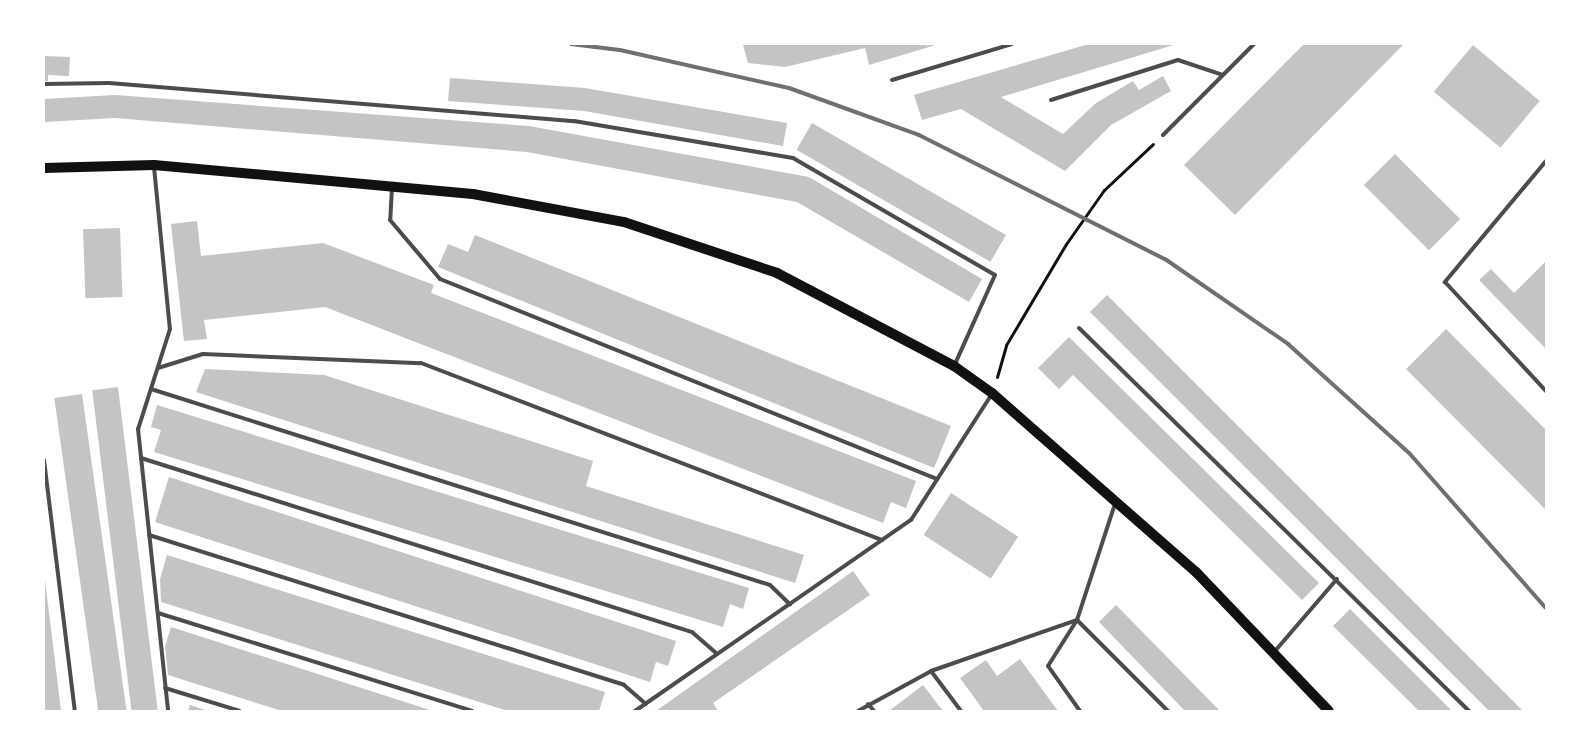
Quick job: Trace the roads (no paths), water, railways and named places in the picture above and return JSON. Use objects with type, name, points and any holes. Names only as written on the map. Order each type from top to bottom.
[{"type":"main road","points":[[44,168],[154,164],[473,194],[624,222],[777,273],[954,366],[992,393],[1115,503],[1196,572],[1275,651],[1329,711]]},
{"type":"lane","points":[[892,80],[1012,44]]},
{"type":"lane","points":[[1162,135],[1254,44]]},
{"type":"lane","points":[[1051,100],[1178,60],[1223,75]]},
{"type":"lane","points":[[44,84],[109,83],[574,121],[793,158],[995,275],[954,366]]},
{"type":"lane","points":[[1546,163],[1445,282],[1546,391]]},
{"type":"lane","points":[[154,164],[170,329],[138,429],[168,711]]},
{"type":"lane","points":[[392,186],[390,220],[440,279],[937,479]]},
{"type":"lane","points":[[1079,328],[1337,579],[1469,711]]},
{"type":"lane","points":[[158,368],[203,354],[422,363],[882,540]]},
{"type":"lane","points":[[151,389],[770,586],[790,604]]},
{"type":"lane","points":[[635,711],[911,520],[992,393]]},
{"type":"lane","points":[[141,458],[692,632],[717,654]]},
{"type":"lane","points":[[44,460],[75,711]]},
{"type":"lane","points":[[1080,711],[1048,666],[1077,620],[1115,503]]},
{"type":"lane","points":[[149,535],[624,685],[646,704]]},
{"type":"lane","points":[[1275,651],[1337,579]]},
{"type":"lane","points":[[158,614],[472,711]]},
{"type":"lane","points":[[858,711],[931,671],[1077,620]]},
{"type":"lane","points":[[1077,620],[1168,711]]},
{"type":"lane","points":[[931,671],[961,711]]},
{"type":"lane","points":[[165,688],[240,711]]},
{"type":"lane","points":[[868,704],[874,711]]},
{"type":"railway","points":[[571,44],[620,50],[789,88],[919,135],[1165,259],[1288,344],[1410,454],[1546,608]]}]
